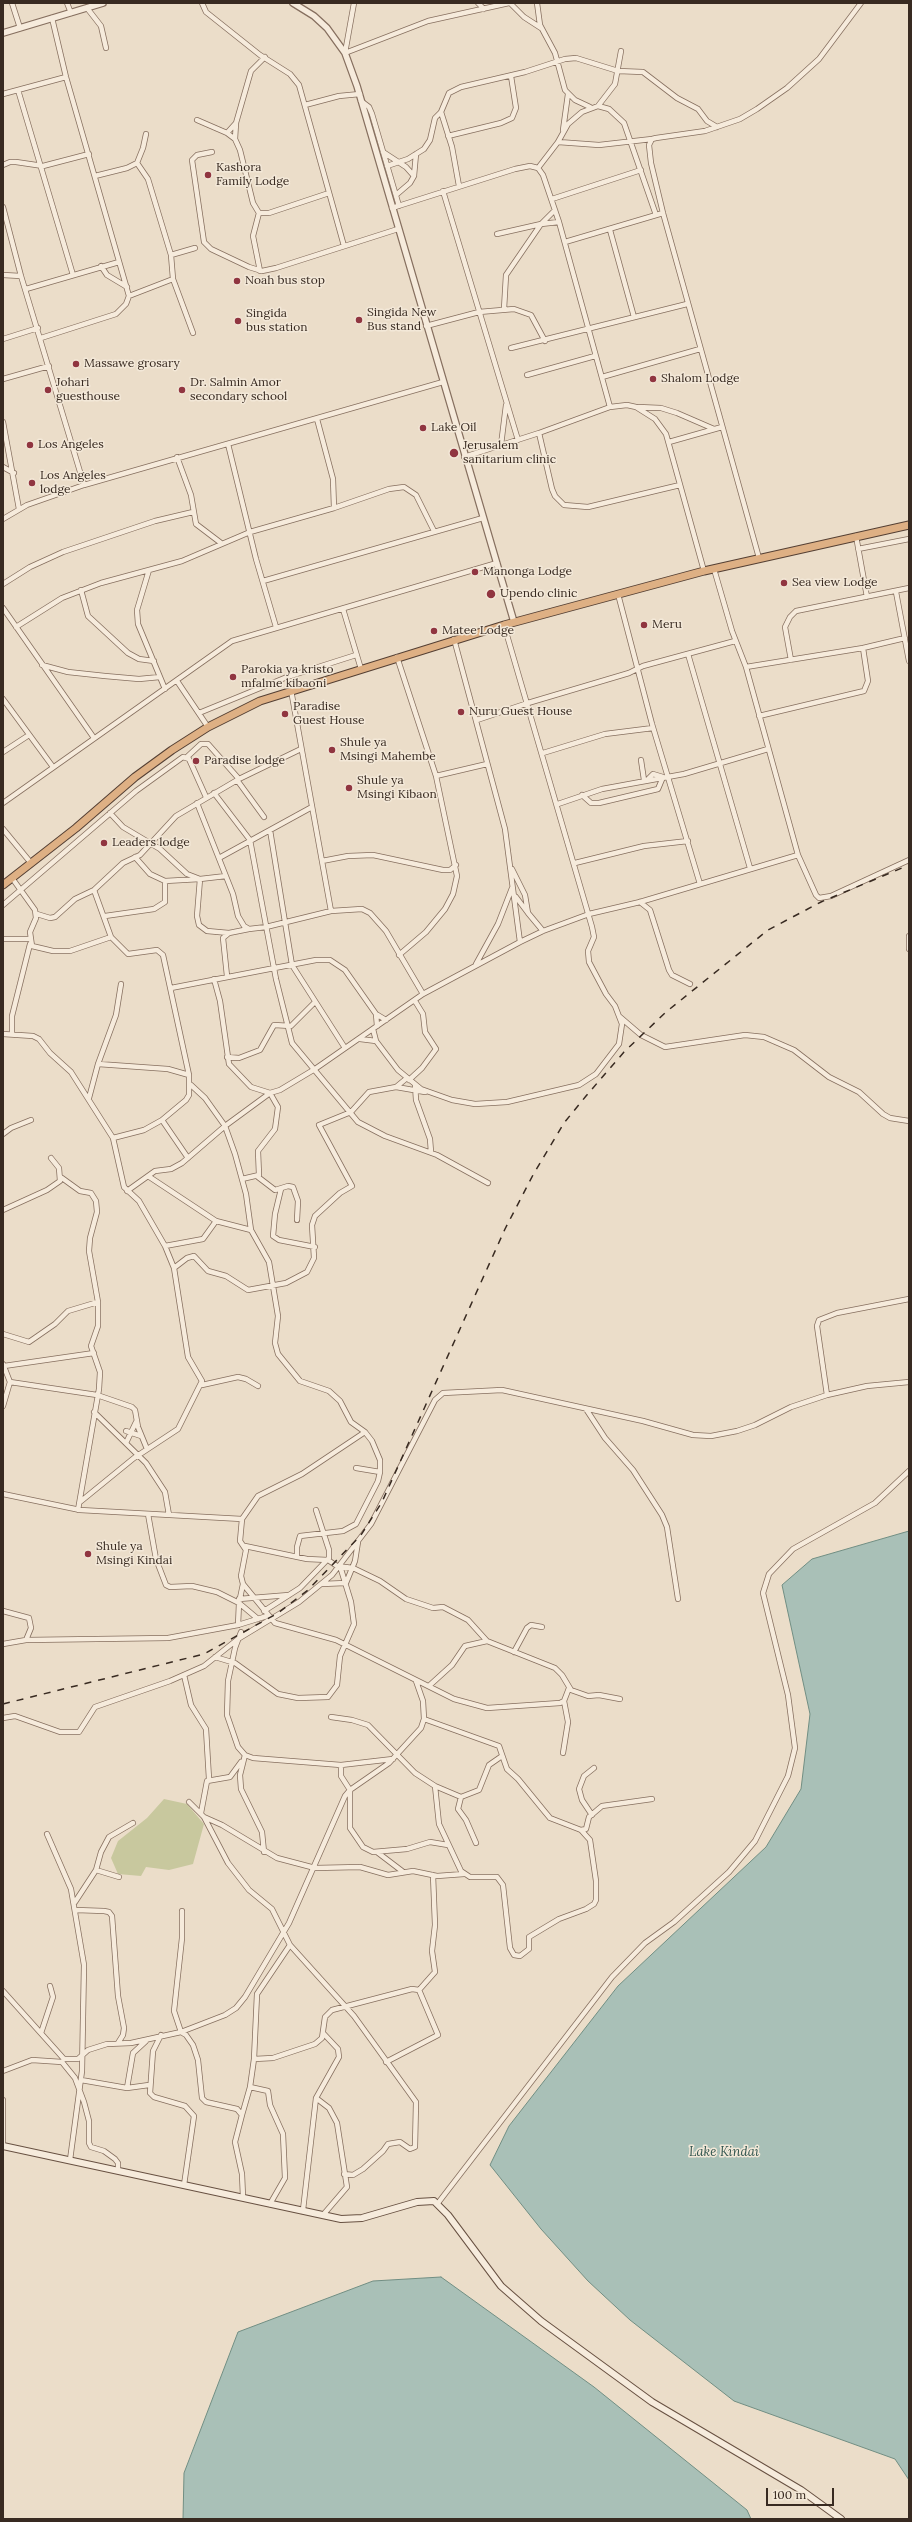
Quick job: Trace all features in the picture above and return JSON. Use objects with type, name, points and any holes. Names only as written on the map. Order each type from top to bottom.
[{"type":"highway","points":[[3,885],[76,828],[135,777],[208,726],[260,701],[454,639],[514,622],[704,571],[856,536],[909,526]]},
{"type":"main road","points":[[3,2145],[270,2204],[323,2215],[353,2219],[376,2215],[417,2202],[430,2200],[438,2203],[501,2286],[541,2321],[652,2402],[801,2490],[840,2519]]},
{"type":"street","points":[[12,3],[20,28]]},
{"type":"street","points":[[67,3],[71,13]]},
{"type":"street","points":[[3,33],[103,3]]},
{"type":"street","points":[[202,3],[206,12],[295,80],[301,90],[344,246]]},
{"type":"street","points":[[293,3],[314,16],[327,28],[345,53],[360,94],[464,457],[514,622]]},
{"type":"street","points":[[345,53],[354,3]]},
{"type":"street","points":[[478,3],[484,10]]},
{"type":"street","points":[[345,53],[428,21],[484,10],[510,3],[524,18],[541,28]]},
{"type":"street","points":[[538,3],[541,28],[557,60],[562,83],[568,94],[575,100],[590,107]]},
{"type":"street","points":[[558,142],[599,145],[631,140],[652,140],[705,131],[740,119],[757,109],[804,74],[819,59],[861,3]]},
{"type":"street","points":[[87,8],[101,26],[106,48]]},
{"type":"street","points":[[41,338],[116,314],[126,304],[129,296],[66,77],[52,18]]},
{"type":"street","points":[[598,106],[611,91],[618,71],[621,51]]},
{"type":"street","points":[[260,271],[253,236],[259,213],[253,203],[240,150],[235,139],[236,123],[251,71],[265,57]]},
{"type":"street","points":[[387,166],[400,162],[416,154],[428,145],[432,124],[441,112],[444,100],[453,90],[511,76],[557,60],[576,58],[618,71],[636,70],[650,75],[677,98],[698,110],[707,121],[717,127]]},
{"type":"street","points":[[448,136],[501,123],[512,118],[516,108],[511,76]]},
{"type":"street","points":[[3,94],[66,77]]},
{"type":"street","points":[[18,90],[39,166],[73,274]]},
{"type":"street","points":[[305,105],[339,96],[360,94]]},
{"type":"street","points":[[562,134],[568,94]]},
{"type":"street","points":[[567,106],[575,100]]},
{"type":"street","points":[[361,101],[369,107],[399,206]]},
{"type":"street","points":[[538,168],[558,142],[568,124],[590,107],[598,106],[609,109],[619,116],[631,140],[656,215]]},
{"type":"street","points":[[441,112],[459,186]]},
{"type":"street","points":[[197,120],[227,133],[235,139]]},
{"type":"street","points":[[227,133],[236,123]]},
{"type":"street","points":[[95,176],[126,168],[137,163],[143,148],[146,134]]},
{"type":"street","points":[[652,140],[649,153],[663,213],[687,304],[759,558]]},
{"type":"street","points":[[212,152],[197,155],[192,160],[204,242],[220,253],[260,271],[276,268],[398,229]]},
{"type":"street","points":[[383,152],[400,162],[414,176]]},
{"type":"street","points":[[3,165],[10,162],[16,162],[39,166],[89,154]]},
{"type":"street","points":[[396,196],[410,183],[414,176],[416,154]]},
{"type":"street","points":[[137,163],[148,179],[171,255],[173,279],[193,334]]},
{"type":"street","points":[[392,208],[515,169],[530,166],[538,168],[543,175],[552,198],[565,242],[587,330],[610,407]]},
{"type":"street","points":[[552,198],[641,170]]},
{"type":"street","points":[[443,191],[518,440]]},
{"type":"street","points":[[259,213],[269,213],[329,193]]},
{"type":"street","points":[[3,207],[21,276],[50,366],[84,485]]},
{"type":"street","points":[[504,309],[506,275],[541,224],[555,210]]},
{"type":"street","points":[[565,242],[610,230],[663,213]]},
{"type":"street","points":[[496,234],[541,224],[559,222]]},
{"type":"street","points":[[610,230],[634,317]]},
{"type":"street","points":[[171,255],[195,248]]},
{"type":"street","points":[[26,290],[73,274],[119,262]]},
{"type":"street","points":[[101,266],[107,275],[127,287]]},
{"type":"street","points":[[3,275],[21,276]]},
{"type":"street","points":[[129,296],[173,279]]},
{"type":"street","points":[[512,348],[545,341],[687,304]]},
{"type":"street","points":[[426,326],[479,312],[504,309],[519,310],[531,314],[538,324],[545,341]]},
{"type":"street","points":[[3,339],[38,328]]},
{"type":"street","points":[[602,377],[700,349]]},
{"type":"street","points":[[527,375],[595,356]]},
{"type":"street","points":[[3,379],[50,366]]},
{"type":"street","points":[[3,519],[19,509],[84,485],[176,457],[317,419],[443,382]]},
{"type":"street","points":[[501,445],[507,403]]},
{"type":"street","points":[[464,457],[539,433],[610,407],[627,405],[636,407],[661,408],[714,429]]},
{"type":"street","points":[[636,407],[660,425],[669,442],[704,571]]},
{"type":"street","points":[[317,419],[333,479],[334,508]]},
{"type":"street","points":[[3,422],[14,473],[19,509]]},
{"type":"street","points":[[669,442],[722,427]]},
{"type":"street","points":[[539,433],[552,489],[555,496],[564,505],[588,507],[680,485]]},
{"type":"street","points":[[228,444],[276,627]]},
{"type":"street","points":[[176,457],[189,488],[197,526],[221,544]]},
{"type":"street","points":[[3,467],[14,473]]},
{"type":"street","points":[[16,627],[62,598],[81,590],[190,558],[250,532],[334,508],[389,489],[404,487],[416,495],[434,531]]},
{"type":"street","points":[[3,584],[30,567],[63,552],[155,521],[193,512]]},
{"type":"street","points":[[263,581],[483,518]]},
{"type":"street","points":[[856,536],[867,597]]},
{"type":"street","points":[[858,549],[909,539]]},
{"type":"street","points":[[3,803],[232,641],[497,563]]},
{"type":"street","points":[[714,569],[735,641],[746,667],[798,855],[812,889],[819,898],[831,896],[909,860]]},
{"type":"street","points":[[150,570],[137,616],[141,633],[165,689]]},
{"type":"street","points":[[791,660],[785,627],[793,614],[802,609],[896,592],[909,588]]},
{"type":"street","points":[[81,590],[88,616],[128,653],[139,659],[154,661]]},
{"type":"street","points":[[896,592],[909,661]]},
{"type":"street","points":[[618,594],[666,776],[688,841],[700,884]]},
{"type":"street","points":[[3,608],[94,738]]},
{"type":"street","points":[[343,608],[361,669]]},
{"type":"street","points":[[396,1087],[426,1092],[459,1102],[493,1104],[556,1092],[579,1085],[596,1074],[614,1053],[621,1033],[620,1017],[616,1006],[606,994],[589,962],[588,951],[594,937],[589,914],[543,753],[504,625]]},
{"type":"street","points":[[746,667],[863,648],[905,638]]},
{"type":"street","points":[[454,639],[477,720],[487,764],[505,829],[511,867],[516,922],[520,942]]},
{"type":"street","points":[[477,720],[629,673],[637,668],[735,641]]},
{"type":"street","points":[[759,716],[864,690],[868,682],[863,648]]},
{"type":"street","points":[[688,654],[750,868]]},
{"type":"street","points":[[199,713],[287,677],[356,655]]},
{"type":"street","points":[[397,657],[436,776],[456,865],[455,888],[445,909],[426,932],[398,955]]},
{"type":"street","points":[[42,664],[68,672],[104,676],[139,678],[160,677]]},
{"type":"street","points":[[177,681],[208,726]]},
{"type":"street","points":[[291,690],[331,911]]},
{"type":"street","points":[[3,700],[52,767]]},
{"type":"street","points":[[543,753],[605,734],[653,728]]},
{"type":"street","points":[[3,752],[29,735]]},
{"type":"street","points":[[3,905],[110,813],[177,761],[187,757],[201,744],[208,744],[238,780],[264,817]]},
{"type":"street","points":[[12,878],[37,914],[53,918],[75,899],[94,890],[111,872],[127,860],[135,857],[176,816],[206,797],[302,749]]},
{"type":"street","points":[[558,804],[582,795],[646,780],[684,774],[768,749]]},
{"type":"street","points":[[187,757],[206,797]]},
{"type":"street","points":[[641,760],[646,780]]},
{"type":"street","points":[[436,776],[487,764]]},
{"type":"street","points":[[582,795],[591,803],[599,803],[653,790],[660,786],[666,776]]},
{"type":"street","points":[[214,793],[250,840],[274,968],[292,1043],[315,1069],[332,1093],[351,1112],[358,1122],[376,1132],[431,1152],[488,1183]]},
{"type":"street","points":[[197,803],[235,899],[238,916],[244,926],[249,929]]},
{"type":"street","points":[[219,858],[312,807]]},
{"type":"street","points":[[110,813],[123,827],[141,839],[150,842],[180,869],[200,879]]},
{"type":"street","points":[[3,829],[32,863]]},
{"type":"street","points":[[270,830],[283,923],[292,965],[345,1048]]},
{"type":"street","points":[[575,863],[644,846],[688,841]]},
{"type":"street","points":[[322,861],[348,856],[373,855],[443,870],[450,870],[456,865]]},
{"type":"street","points":[[127,1191],[158,1170],[171,1169],[188,1158],[225,1126],[270,1093],[280,1090],[315,1069],[423,994],[520,942],[543,931],[589,914],[640,902],[750,868],[798,855]]},
{"type":"street","points":[[135,857],[150,874],[165,881],[226,876]]},
{"type":"street","points":[[511,867],[525,895],[528,913]]},
{"type":"street","points":[[200,879],[197,916],[200,925],[207,931],[229,933],[266,927],[331,911],[362,909],[370,913],[386,931],[398,955],[423,994]]},
{"type":"street","points":[[105,916],[158,908],[165,902],[165,881]]},
{"type":"street","points":[[475,965],[498,924],[512,886]]},
{"type":"street","points":[[94,890],[105,916],[111,937],[128,954],[157,950],[161,952],[171,988],[191,1085],[186,1100],[162,1120],[144,1130],[113,1138]]},
{"type":"street","points":[[514,895],[543,931]]},
{"type":"street","points":[[640,902],[650,910],[669,970],[672,975],[690,984]]},
{"type":"street","points":[[12,1034],[12,1016],[37,914]]},
{"type":"street","points":[[227,976],[223,940],[229,933]]},
{"type":"street","points":[[909,936],[909,949]]},
{"type":"street","points":[[3,938],[30,941],[36,948],[61,952],[111,937]]},
{"type":"street","points":[[171,988],[227,976],[325,960],[336,962],[354,981],[376,1014],[386,1020]]},
{"type":"street","points":[[214,979],[223,1018],[227,1057],[232,1068],[247,1084],[270,1093],[277,1101],[279,1116],[273,1134],[258,1151],[260,1173],[258,1177]]},
{"type":"street","points":[[89,1098],[98,1064],[116,1015],[121,984]]},
{"type":"street","points":[[174,1268],[187,1258],[194,1256],[208,1271],[226,1276],[248,1290],[272,1287],[295,1279],[307,1272],[312,1264],[315,1247],[312,1225],[315,1216],[340,1194],[352,1186],[320,1125],[351,1112],[370,1092],[396,1087],[422,1068],[436,1049],[425,1032],[423,1014],[414,1001]]},
{"type":"street","points":[[287,1027],[315,1002]]},
{"type":"street","points":[[376,1014],[376,1041],[398,1070],[415,1085],[426,1092]]},
{"type":"street","points":[[620,1017],[641,1035],[665,1047],[745,1035],[764,1037],[794,1050],[829,1077],[859,1092],[883,1114],[890,1118],[909,1121]]},
{"type":"street","points":[[227,1057],[239,1058],[254,1054],[264,1047],[274,1025],[287,1027]]},
{"type":"street","points":[[3,1034],[38,1038],[50,1053],[71,1072],[89,1098],[113,1138],[122,1182],[127,1191],[137,1197],[165,1246],[174,1268],[188,1357],[201,1377],[202,1385],[178,1429],[139,1454],[80,1502]]},
{"type":"street","points":[[360,1039],[376,1041]]},
{"type":"street","points":[[98,1064],[168,1069],[189,1075]]},
{"type":"street","points":[[191,1085],[205,1098],[225,1126],[242,1179],[251,1230],[267,1255],[278,1316],[275,1343],[278,1354],[300,1381],[334,1395],[352,1422],[365,1432],[377,1451],[380,1472],[367,1504],[356,1524],[348,1530],[300,1536],[297,1547],[297,1557]]},
{"type":"street","points":[[415,1085],[414,1091],[417,1106],[430,1139],[431,1152]]},
{"type":"street","points":[[3,1134],[11,1128],[31,1120]]},
{"type":"street","points":[[162,1120],[188,1158]]},
{"type":"street","points":[[51,1158],[59,1168],[62,1178],[80,1191],[92,1193],[96,1201],[97,1212],[90,1238],[89,1251],[98,1302],[98,1326],[91,1342],[100,1376],[78,1510]]},
{"type":"street","points":[[148,1176],[216,1221],[251,1230]]},
{"type":"street","points":[[242,1179],[258,1177],[275,1190],[291,1186],[296,1194],[298,1206],[297,1220]]},
{"type":"street","points":[[3,1210],[47,1190],[62,1178]]},
{"type":"street","points":[[281,1189],[274,1219],[273,1236],[279,1240],[315,1247]]},
{"type":"street","points":[[165,1246],[203,1239],[216,1221]]},
{"type":"street","points":[[827,1395],[817,1326],[818,1320],[837,1312],[909,1299]]},
{"type":"street","points":[[3,1334],[29,1342],[55,1324],[68,1311],[98,1302]]},
{"type":"street","points":[[3,1406],[10,1382],[3,1365],[94,1353]]},
{"type":"street","points":[[202,1385],[238,1377],[258,1386]]},
{"type":"street","points":[[10,1382],[97,1395],[132,1407],[136,1414],[136,1422],[147,1450]]},
{"type":"street","points":[[3,1644],[26,1640],[168,1638],[238,1625],[268,1616],[322,1584],[340,1566],[380,1509],[435,1400],[442,1392],[502,1390],[586,1410],[644,1421],[693,1435],[711,1436],[743,1429],[791,1407],[827,1395],[867,1386],[909,1382]]},
{"type":"street","points":[[586,1410],[605,1438],[633,1470],[664,1518],[678,1599]]},
{"type":"street","points":[[94,1412],[139,1454],[165,1492],[169,1515]]},
{"type":"street","points":[[126,1443],[136,1422]]},
{"type":"street","points":[[126,1431],[141,1436]]},
{"type":"street","points":[[365,1432],[302,1474],[258,1496],[242,1519],[240,1541],[245,1546],[297,1557],[328,1560],[340,1566],[353,1568],[380,1581],[406,1599],[432,1608],[443,1608],[468,1620],[487,1642],[555,1668],[562,1675],[569,1688],[588,1696],[598,1695],[620,1699]]},
{"type":"street","points":[[356,1468],[380,1472]]},
{"type":"street","points":[[438,2203],[612,1977],[645,1943],[674,1922],[729,1872],[755,1840],[788,1776],[795,1748],[788,1695],[763,1593],[769,1574],[793,1550],[875,1503],[909,1471]]},
{"type":"street","points":[[3,1494],[78,1510],[242,1519]]},
{"type":"street","points":[[3,1718],[15,1716],[60,1732],[77,1732],[95,1707],[184,1675],[215,1657],[268,1616],[312,1577],[328,1560],[329,1553],[316,1510]]},
{"type":"street","points":[[148,1514],[158,1565],[166,1585],[170,1588],[192,1586],[208,1589],[239,1601],[258,1619]]},
{"type":"street","points":[[346,1583],[353,1568],[358,1542]]},
{"type":"street","points":[[238,1625],[239,1601],[242,1584],[241,1576],[245,1556],[245,1546]]},
{"type":"street","points":[[215,1657],[232,1662],[278,1694],[291,1697],[323,1699],[331,1695],[337,1685],[338,1663],[354,1624],[346,1583],[340,1566]]},
{"type":"street","points":[[322,1584],[346,1583]]},
{"type":"street","points":[[242,1584],[268,1616],[292,1629],[345,1644],[416,1681],[430,1685],[454,1699],[487,1708],[512,1708],[564,1701]]},
{"type":"street","points":[[239,1601],[254,1597],[289,1596]]},
{"type":"street","points":[[3,1611],[29,1618],[31,1628],[26,1640]]},
{"type":"street","points":[[514,1652],[527,1628],[536,1625],[542,1627]]},
{"type":"street","points":[[241,1632],[228,1681],[228,1715],[238,1748],[245,1755],[261,1759],[340,1765],[395,1757]]},
{"type":"street","points":[[430,1685],[452,1666],[465,1646],[487,1642]]},
{"type":"street","points":[[184,1675],[191,1706],[206,1729],[209,1779],[206,1784],[203,1815],[228,1863],[249,1890],[272,1909],[285,1931],[290,1945],[345,2006],[416,2102],[415,2147],[410,2149],[400,2142],[388,2144],[383,2151],[363,2169],[353,2175],[344,2174]]},
{"type":"street","points":[[3,1991],[64,2059],[74,2060],[82,2057],[92,2048],[182,2032],[225,2015],[241,2003],[285,1931],[315,1868],[342,1804],[350,1790],[395,1757],[421,1728],[424,1719],[423,1701],[416,1681]]},
{"type":"street","points":[[563,1753],[568,1722],[564,1701],[569,1688]]},
{"type":"street","points":[[331,1717],[352,1720],[368,1725],[395,1757],[415,1774],[435,1786],[461,1797],[478,1792],[489,1765],[502,1756]]},
{"type":"street","points":[[189,1802],[203,1815],[235,1832],[264,1852],[277,1858],[315,1868],[360,1867],[388,1875],[418,1871],[433,1875],[464,1874],[470,1877],[493,1876],[500,1880],[504,1888],[510,1948],[514,1955],[520,1956],[529,1949],[529,1937],[559,1919],[586,1909],[594,1904],[596,1900],[594,1859],[590,1840],[581,1830],[550,1818],[518,1778],[507,1769],[500,1748],[494,1743],[443,1727],[424,1719]]},
{"type":"street","points":[[209,1779],[230,1777],[245,1755]]},
{"type":"street","points":[[242,1761],[241,1789],[262,1832],[264,1852]]},
{"type":"street","points":[[340,1765],[341,1776],[350,1790],[349,1824],[352,1834],[366,1849],[381,1853],[396,1869],[404,1872]]},
{"type":"street","points":[[592,1815],[582,1800],[579,1789],[584,1776],[594,1768]]},
{"type":"street","points":[[435,1786],[439,1824],[448,1845],[464,1874]]},
{"type":"street","points":[[461,1797],[458,1809],[466,1820],[476,1843]]},
{"type":"street","points":[[581,1830],[587,1828],[592,1815],[606,1805],[652,1799]]},
{"type":"street","points":[[74,1902],[96,1870],[101,1852],[110,1837],[133,1823]]},
{"type":"street","points":[[47,1834],[74,1902],[84,1966],[81,2080],[70,2160]]},
{"type":"street","points":[[377,1852],[411,1848],[430,1842],[448,1845]]},
{"type":"street","points":[[96,1870],[119,1877]]},
{"type":"street","points":[[419,1990],[436,1972],[432,1951],[435,1925],[433,1875]]},
{"type":"street","points":[[76,1910],[104,1911],[109,1912],[112,1916],[118,1996],[124,2028],[123,2035],[118,2043]]},
{"type":"street","points":[[182,1911],[182,1938],[174,2011],[182,2032],[190,2039],[198,2060],[202,2098],[206,2102],[237,2109],[242,2115]]},
{"type":"street","points":[[243,2197],[242,2174],[235,2142],[250,2087],[254,2059],[257,1994],[290,1945]]},
{"type":"street","points":[[41,2033],[53,1994],[50,1986]]},
{"type":"street","points":[[254,2059],[273,2058],[315,2044],[323,2033],[327,2013],[345,2006],[412,1989],[419,1990]]},
{"type":"street","points":[[386,2062],[438,2035],[419,1990]]},
{"type":"street","points":[[303,2210],[316,2098],[340,2056],[338,2049],[323,2033]]},
{"type":"street","points":[[162,2035],[153,2051],[149,2085],[150,2092],[154,2097],[185,2106],[194,2116],[184,2185]]},
{"type":"street","points":[[127,2088],[133,2054],[136,2048],[152,2037]]},
{"type":"street","points":[[3,2071],[32,2060],[62,2062],[70,2070],[80,2090],[89,2121],[89,2143],[91,2147],[104,2151],[115,2159],[118,2163],[118,2170]]},
{"type":"street","points":[[81,2080],[127,2088],[149,2085]]},
{"type":"street","points":[[250,2087],[268,2090],[270,2105],[283,2134],[285,2178],[270,2204]]},
{"type":"street","points":[[316,2098],[329,2108],[337,2124],[347,2189],[328,2206],[323,2215]]},
{"type":"street","points":[[3,2100],[3,2145]]},
{"type":"green space","points":[[164,1799],[187,1804],[204,1824],[193,1864],[169,1870],[146,1867],[141,1876],[118,1874],[111,1858],[118,1841],[147,1818]]},
{"type":"water","name":"Lake Kindai","points":[[909,1531],[909,2480],[895,2459],[734,2401],[630,2320],[588,2281],[541,2229],[490,2165],[509,2126],[618,1986],[766,1847],[801,1789],[810,1714],[782,1585],[812,1559]]},
{"type":"water","points":[[441,2277],[594,2387],[747,2510],[751,2519],[183,2519],[184,2473],[238,2332],[373,2281]]},
{"type":"railway","points":[[3,1704],[204,1654],[278,1613],[308,1590],[361,1535],[382,1502],[505,1229],[533,1175],[564,1123],[586,1096],[624,1052],[666,1012],[768,930],[821,902],[909,865]]},
{"type":"place","name":"Kashora Family Lodge","points":[[208,175]]},
{"type":"place","name":"Noah bus stop","points":[[237,281]]},
{"type":"place","name":"Singida New Bus stand","points":[[359,320]]},
{"type":"place","name":"Singida bus station","points":[[238,321]]},
{"type":"place","name":"Massawe grosary","points":[[76,364]]},
{"type":"place","name":"Shalom Lodge","points":[[653,379]]},
{"type":"place","name":"Johari guesthouse","points":[[48,390]]},
{"type":"place","name":"Dr. Salmin Amor secondary school","points":[[182,390]]},
{"type":"place","name":"Lake Oil","points":[[423,428]]},
{"type":"place","name":"Los Angeles","points":[[30,445]]},
{"type":"place","name":"Jerusalem sanitarium clinic","points":[[454,453]]},
{"type":"place","name":"Los Angeles lodge","points":[[32,483]]},
{"type":"place","name":"Manonga Lodge","points":[[475,572]]},
{"type":"place","name":"Sea view Lodge","points":[[784,583]]},
{"type":"place","name":"Upendo clinic","points":[[491,594]]},
{"type":"place","name":"Meru","points":[[644,625]]},
{"type":"place","name":"Matee Lodge","points":[[434,631]]},
{"type":"place","name":"Parokia ya kristo mfalme kibaoni","points":[[233,677]]},
{"type":"place","name":"Nuru Guest House","points":[[461,712]]},
{"type":"place","name":"Paradise Guest House","points":[[285,714]]},
{"type":"place","name":"Shule ya Msingi Mahembe","points":[[332,750]]},
{"type":"place","name":"Paradise lodge","points":[[196,761]]},
{"type":"place","name":"Shule ya Msingi Kibaon","points":[[349,788]]},
{"type":"place","name":"Leaders lodge","points":[[104,843]]},
{"type":"place","name":"Shule ya Msingi Kindai","points":[[88,1554]]}]
